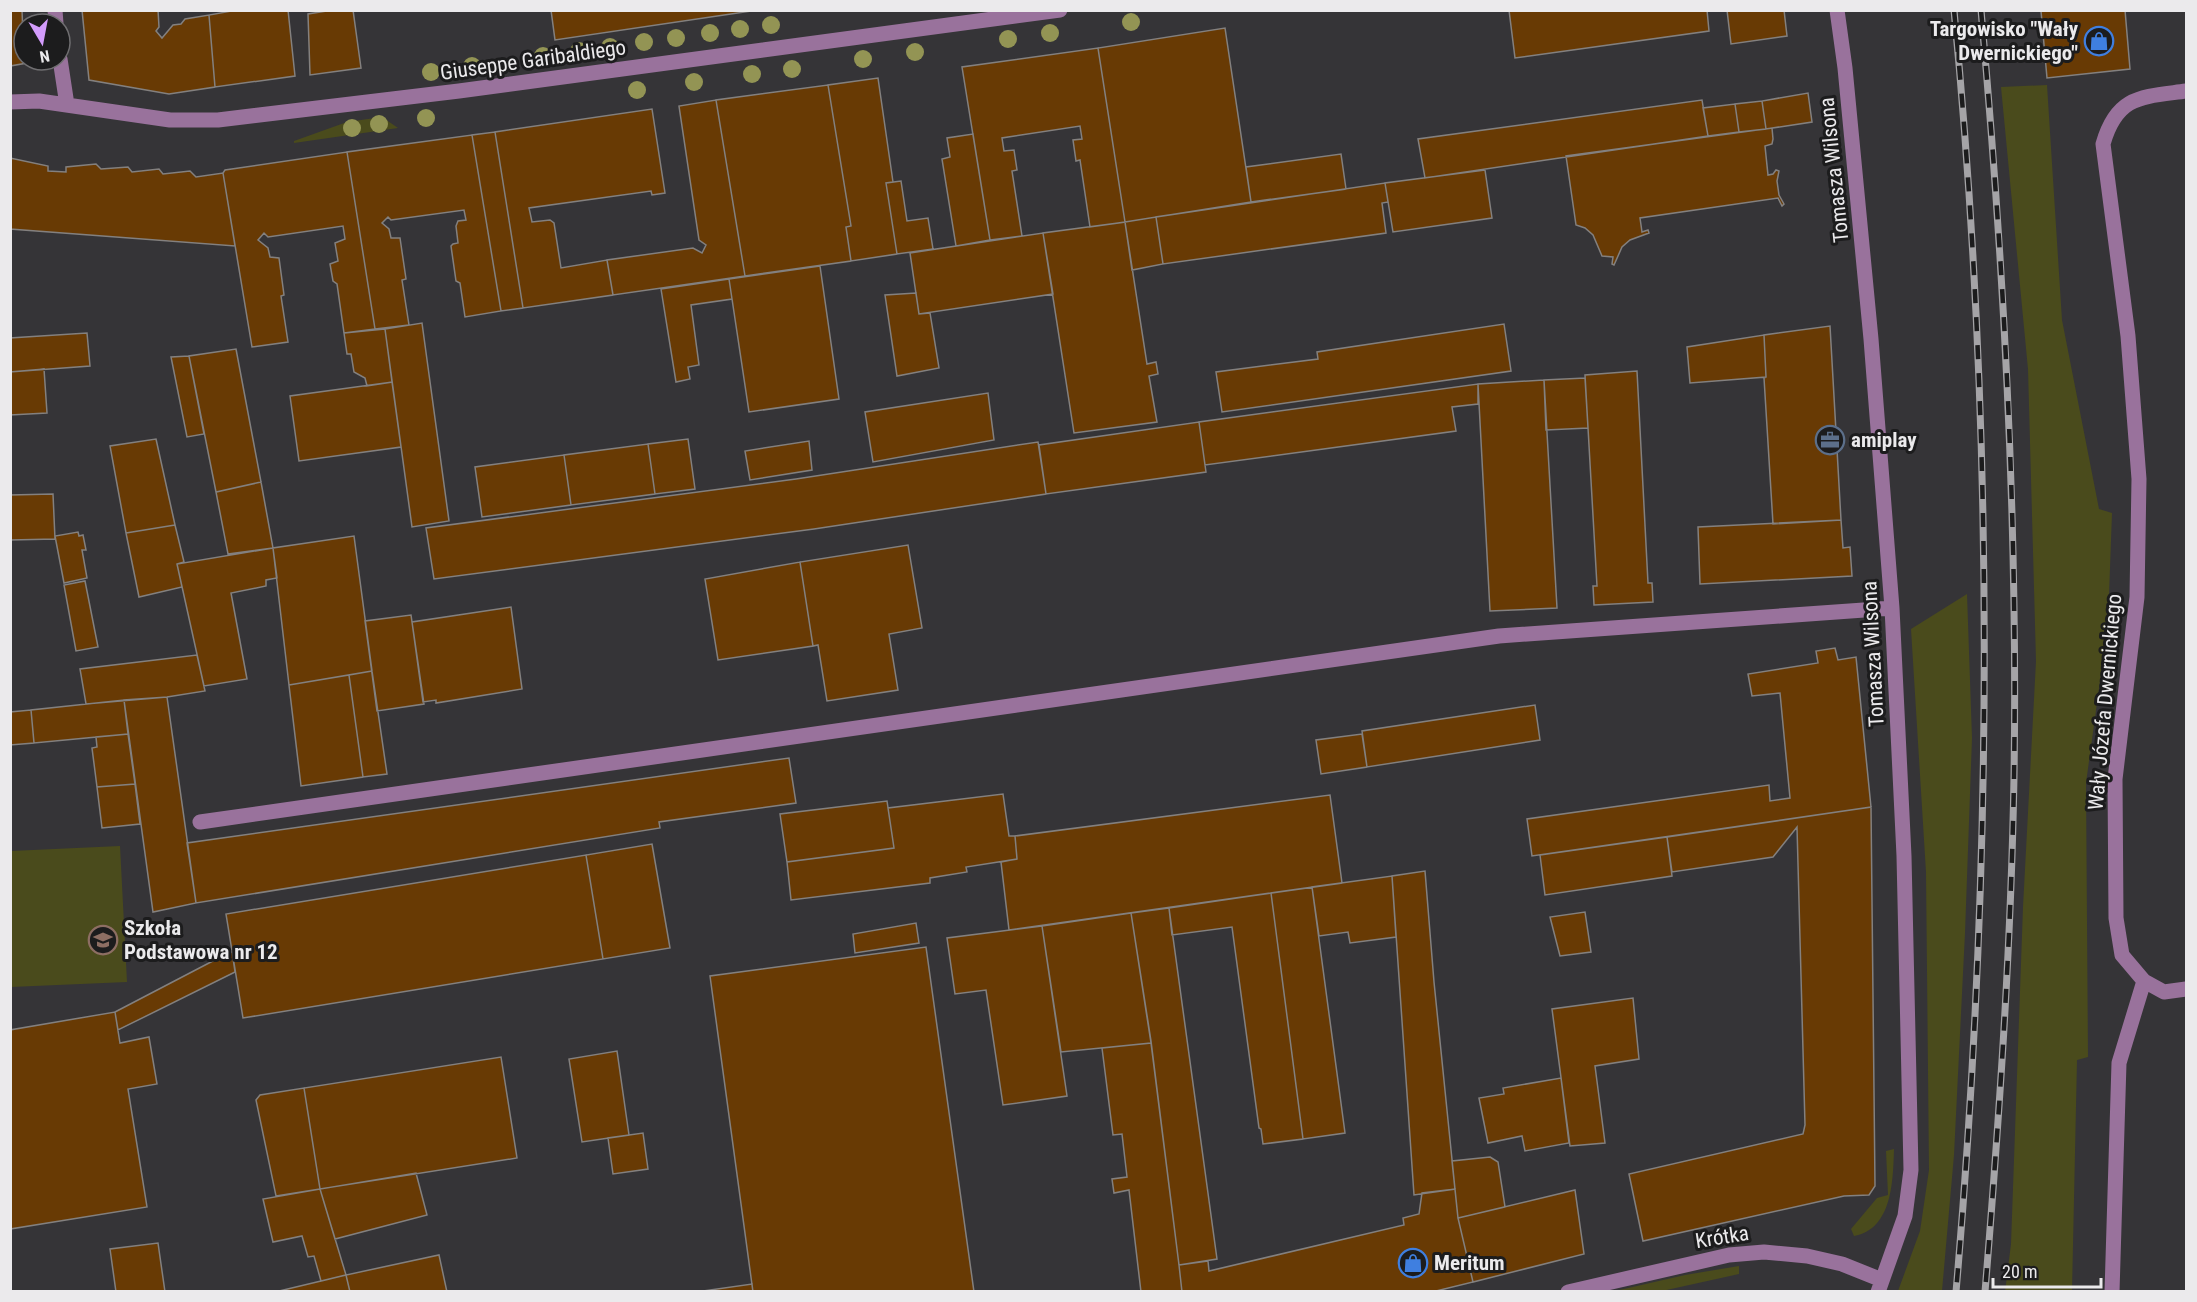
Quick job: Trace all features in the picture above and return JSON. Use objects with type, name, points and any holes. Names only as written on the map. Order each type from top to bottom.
[{"type":"street","name":"Giuseppe Garibaldiego","points":[[10,102],[39,101],[170,120],[218,120],[471,89],[1060,10]]},
{"type":"street","name":"Tomasza Wilsona","points":[[1837,10],[1845,68],[1871,339],[1892,608],[1904,855],[1911,1170],[1905,1216],[1880,1286]]},
{"type":"street","points":[[62,72],[67,105]]},
{"type":"street","name":"Wały Józefa Dwernickiego","points":[[2144,981],[2122,955],[2116,918],[2115,779],[2137,597],[2139,479],[2128,336],[2103,144],[2108,128],[2118,110],[2133,100],[2187,91]]},
{"type":"street","points":[[200,822],[1499,636],[1892,608]]},
{"type":"street","points":[[2112,1292],[2119,1063],[2144,981],[2164,992],[2187,989]]},
{"type":"street","name":"Krótka","points":[[1568,1292],[1729,1255],[1764,1252],[1807,1256],[1842,1264],[1880,1286]]},
{"type":"shaded area","points":[[2047,85],[2062,320],[2099,509],[2112,513],[2108,623],[2086,783],[2088,1057],[2077,1060],[2072,1291],[2005,1292],[2011,1244],[2023,907],[2036,661],[2028,369],[2001,87]]},
{"type":"shaded area","points":[[382,117],[398,128],[294,143],[294,141],[347,122]]},
{"type":"shaded area","points":[[1967,594],[1972,738],[1954,1155],[1942,1291],[1898,1291],[1920,1231],[1929,1170],[1926,872],[1911,629]]},
{"type":"shaded area","points":[[120,846],[127,982],[11,987],[11,851]]},
{"type":"shaded area","points":[[1894,1149],[1891,1188],[1884,1213],[1877,1224],[1854,1236],[1851,1229],[1877,1198],[1888,1195],[1886,1151]]},
{"type":"shaded area","points":[[1739,1266],[1739,1274],[1662,1291],[1615,1291],[1685,1275]]},
{"type":"building","points":[[10,10],[22,10],[22,12],[12,12],[12,66],[10,66]]},
{"type":"building","points":[[82,10],[158,10],[159,27],[156,31],[162,38],[173,25],[181,24],[185,19],[209,15],[215,87],[169,94],[89,80]]},
{"type":"building","points":[[237,10],[288,10],[295,76],[215,87],[209,15]]},
{"type":"building","points":[[353,10],[361,68],[310,75],[308,14]]},
{"type":"building","points":[[551,10],[758,10],[555,40]]},
{"type":"building","points":[[1509,10],[1707,10],[1709,31],[1515,58]]},
{"type":"building","points":[[1727,10],[1784,10],[1787,36],[1731,44]]},
{"type":"building","name":"Targowisko \"Wały Dwernickiego\"","points":[[2125,10],[2130,69],[2047,78],[2041,11]]},
{"type":"building","points":[[1225,28],[1251,202],[1125,222],[1098,48]]},
{"type":"building","points":[[1098,48],[1125,222],[1090,227],[1080,160],[1076,161],[1073,140],[1082,139],[1080,126],[1002,138],[1004,151],[1014,150],[1017,170],[1012,171],[1022,236],[990,240],[962,67]]},
{"type":"building","points":[[878,78],[893,182],[886,183],[897,254],[851,261],[846,227],[851,226],[828,85]]},
{"type":"building","points":[[828,85],[851,226],[846,227],[851,261],[745,276],[716,100]]},
{"type":"building","points":[[1808,93],[1812,122],[1766,129],[1762,101]]},
{"type":"building","points":[[716,100],[745,276],[613,295],[607,260],[693,248],[702,253],[706,245],[699,240],[679,106]]},
{"type":"building","points":[[1702,100],[1708,136],[1425,178],[1418,139]]},
{"type":"building","points":[[1762,101],[1766,129],[1739,132],[1735,104]]},
{"type":"building","points":[[1735,104],[1739,132],[1708,136],[1703,108]]},
{"type":"building","points":[[652,109],[665,193],[652,195],[651,191],[529,208],[532,222],[550,220],[554,223],[561,268],[607,260],[613,295],[523,308],[495,132]]},
{"type":"building","points":[[1772,128],[1772,144],[1765,146],[1768,175],[1773,174],[1776,170],[1779,171],[1777,181],[1779,195],[1784,204],[1782,206],[1778,198],[1640,218],[1642,232],[1648,230],[1649,233],[1630,240],[1622,247],[1614,265],[1612,264],[1613,257],[1602,256],[1593,235],[1585,228],[1576,225],[1566,156]]},
{"type":"building","points":[[495,132],[523,308],[501,311],[472,135]]},
{"type":"building","points":[[973,134],[990,240],[956,246],[942,159],[950,157],[947,138]]},
{"type":"building","points":[[472,135],[501,311],[465,317],[460,283],[456,281],[451,246],[458,243],[456,226],[458,221],[466,220],[464,210],[391,220],[388,217],[382,223],[389,229],[391,238],[400,238],[406,279],[402,280],[409,325],[375,329],[347,152]]},
{"type":"building","points":[[347,152],[375,329],[344,333],[337,284],[333,281],[330,264],[338,261],[335,243],[345,239],[343,226],[268,237],[264,233],[258,240],[268,248],[270,257],[279,258],[284,295],[281,296],[288,342],[252,347],[223,173],[225,170]]},
{"type":"building","points":[[1341,154],[1346,189],[1251,202],[1246,167]]},
{"type":"building","points":[[10,158],[48,166],[48,171],[66,172],[66,167],[96,164],[101,169],[128,167],[132,172],[159,169],[163,174],[190,171],[196,177],[223,173],[235,246],[10,229]]},
{"type":"building","points":[[1485,170],[1492,218],[1393,232],[1385,183]]},
{"type":"building","points":[[901,181],[907,221],[928,218],[933,249],[897,254],[886,183]]},
{"type":"building","points":[[1385,183],[1388,202],[1382,203],[1386,233],[1163,264],[1156,217]]},
{"type":"building","points":[[1156,217],[1163,264],[1132,270],[1125,222]]},
{"type":"building","points":[[1125,222],[1147,364],[1156,362],[1158,374],[1149,376],[1157,422],[1074,433],[1043,233]]},
{"type":"building","points":[[1043,233],[1053,294],[919,314],[910,253]]},
{"type":"building","points":[[820,266],[839,399],[749,412],[729,279]]},
{"type":"building","points":[[729,279],[732,299],[691,305],[699,365],[688,367],[690,379],[676,382],[661,289]]},
{"type":"building","points":[[916,293],[919,314],[930,313],[939,368],[897,376],[885,295]]},
{"type":"building","points":[[422,323],[449,521],[412,527],[385,329]]},
{"type":"building","points":[[1504,324],[1511,371],[1222,412],[1216,372],[1318,359],[1317,352]]},
{"type":"building","points":[[1830,326],[1841,520],[1773,524],[1764,378],[1766,377],[1764,335]]},
{"type":"building","points":[[385,329],[392,382],[367,386],[365,378],[354,372],[351,354],[347,354],[344,333]]},
{"type":"building","points":[[87,333],[90,366],[10,372],[10,338]]},
{"type":"building","points":[[1764,335],[1766,377],[1690,383],[1687,347]]},
{"type":"building","points":[[236,349],[261,482],[216,492],[189,356]]},
{"type":"building","points":[[189,356],[204,434],[187,437],[171,357]]},
{"type":"building","points":[[44,369],[47,413],[10,415],[10,372]]},
{"type":"building","points":[[1637,371],[1648,583],[1652,583],[1653,602],[1594,605],[1593,586],[1597,586],[1585,375]]},
{"type":"building","points":[[1585,378],[1588,428],[1546,430],[1544,380]]},
{"type":"building","points":[[1544,380],[1557,608],[1490,611],[1478,384]]},
{"type":"building","points":[[392,382],[401,447],[299,461],[290,396]]},
{"type":"building","points":[[1478,384],[1478,404],[1452,407],[1456,431],[1205,465],[1199,422]]},
{"type":"building","points":[[988,393],[994,440],[873,462],[865,412]]},
{"type":"building","points":[[1199,422],[1206,472],[1046,494],[1039,445]]},
{"type":"building","points":[[156,439],[175,525],[126,533],[110,446]]},
{"type":"building","points":[[688,439],[695,489],[655,494],[648,444]]},
{"type":"building","points":[[809,441],[812,470],[750,480],[745,451]]},
{"type":"building","points":[[1038,442],[1046,494],[814,529],[434,579],[426,528],[796,479]]},
{"type":"building","points":[[648,444],[655,494],[571,505],[564,455]]},
{"type":"building","points":[[564,455],[571,505],[482,517],[475,467]]},
{"type":"building","points":[[261,482],[273,548],[228,554],[216,492]]},
{"type":"building","points":[[53,494],[55,539],[10,540],[10,495]]},
{"type":"building","points":[[1841,520],[1843,548],[1850,547],[1852,576],[1700,584],[1698,527]]},
{"type":"building","points":[[175,525],[184,562],[177,564],[182,587],[139,597],[126,533]]},
{"type":"building","points":[[78,532],[79,536],[83,535],[86,550],[82,550],[87,578],[64,583],[55,536]]},
{"type":"building","points":[[354,536],[372,671],[289,685],[273,548]]},
{"type":"building","points":[[908,545],[922,628],[889,634],[898,690],[827,701],[818,645],[813,646],[800,562]]},
{"type":"building","points":[[273,548],[277,578],[266,580],[266,586],[231,593],[247,679],[204,686],[177,564]]},
{"type":"building","points":[[800,562],[813,646],[718,660],[705,579]]},
{"type":"building","points":[[85,581],[98,647],[76,651],[64,585]]},
{"type":"building","points":[[511,607],[522,689],[436,703],[436,700],[423,702],[412,622]]},
{"type":"building","points":[[411,615],[424,704],[377,711],[365,621]]},
{"type":"building","points":[[1835,648],[1838,660],[1856,657],[1871,807],[1532,856],[1527,819],[1769,785],[1770,801],[1790,798],[1780,693],[1752,696],[1748,674],[1818,663],[1816,651]]},
{"type":"building","points":[[197,655],[205,691],[167,697],[86,704],[80,669]]},
{"type":"building","points":[[372,671],[387,774],[363,777],[349,675]]},
{"type":"building","points":[[349,675],[363,777],[301,786],[289,685]]},
{"type":"building","points":[[167,697],[196,903],[153,912],[124,700]]},
{"type":"building","points":[[124,700],[128,734],[34,743],[31,710]]},
{"type":"building","points":[[1535,705],[1540,740],[1367,767],[1362,731]]},
{"type":"building","points":[[31,710],[34,743],[10,745],[10,712]]},
{"type":"building","points":[[128,734],[135,784],[97,787],[92,748],[97,747],[96,737]]},
{"type":"building","points":[[1362,734],[1367,767],[1321,774],[1316,740]]},
{"type":"building","points":[[789,758],[796,803],[659,822],[660,828],[196,903],[187,843]]},
{"type":"building","points":[[135,784],[140,824],[102,828],[97,787]]},
{"type":"building","points":[[1003,794],[1009,836],[1015,836],[1017,859],[966,867],[967,872],[930,878],[930,883],[791,900],[787,862],[894,848],[888,808]]},
{"type":"building","points":[[1330,795],[1342,883],[1009,930],[1001,862],[1017,859],[1015,836]]},
{"type":"building","points":[[887,801],[894,848],[787,862],[780,814]]},
{"type":"building","points":[[1871,807],[1875,1186],[1869,1195],[1844,1196],[1643,1241],[1629,1174],[1803,1134],[1805,1125],[1797,827],[1773,857],[1672,872],[1667,837]]},
{"type":"building","points":[[1667,837],[1672,876],[1545,895],[1540,855]]},
{"type":"building","points":[[652,844],[670,948],[603,959],[586,855]]},
{"type":"building","points":[[586,855],[603,959],[243,1018],[226,914]]},
{"type":"building","points":[[1425,871],[1455,1189],[1414,1195],[1392,876]]},
{"type":"building","points":[[1392,876],[1396,937],[1350,943],[1348,932],[1319,936],[1312,887]]},
{"type":"building","points":[[1312,887],[1345,1133],[1303,1139],[1271,893]]},
{"type":"building","points":[[1271,893],[1303,1139],[1263,1144],[1232,927],[1172,935],[1169,908]]},
{"type":"building","points":[[1169,908],[1217,1259],[1179,1265],[1151,1041],[1131,913]]},
{"type":"building","points":[[1585,912],[1591,952],[1560,956],[1550,917]]},
{"type":"building","points":[[1131,913],[1151,1043],[1061,1052],[1042,926]]},
{"type":"building","points":[[916,923],[919,943],[855,953],[853,934]]},
{"type":"building","points":[[1042,926],[1067,1096],[1003,1105],[986,990],[955,994],[947,938]]},
{"type":"building","points":[[926,947],[974,1292],[753,1292],[710,976]]},
{"type":"building","points":[[232,951],[235,972],[118,1030],[115,1012]]},
{"type":"building","points":[[1633,998],[1639,1059],[1595,1066],[1605,1143],[1570,1146],[1552,1009]]},
{"type":"building","points":[[115,1012],[120,1043],[149,1037],[157,1084],[128,1089],[147,1207],[10,1229],[10,1030]]},
{"type":"building","points":[[1151,1043],[1182,1292],[1141,1292],[1129,1190],[1114,1193],[1112,1179],[1127,1177],[1122,1134],[1113,1135],[1102,1048]]},
{"type":"building","points":[[617,1051],[629,1135],[582,1142],[569,1059]]},
{"type":"building","points":[[501,1057],[517,1158],[320,1189],[304,1088]]},
{"type":"building","points":[[1561,1078],[1569,1143],[1525,1151],[1522,1136],[1488,1143],[1479,1098],[1504,1094],[1503,1088]]},
{"type":"building","points":[[304,1088],[320,1189],[276,1196],[256,1100],[260,1095]]},
{"type":"building","points":[[643,1133],[648,1169],[613,1174],[608,1138]]},
{"type":"building","points":[[1490,1157],[1498,1162],[1505,1207],[1458,1218],[1452,1161]]},
{"type":"building","points":[[416,1173],[427,1215],[335,1239],[320,1189]]},
{"type":"building","points":[[320,1189],[346,1275],[321,1281],[314,1256],[308,1257],[302,1236],[273,1242],[263,1199]]},
{"type":"building","points":[[1455,1189],[1458,1218],[1473,1282],[1432,1292],[1182,1292],[1179,1265],[1208,1261],[1209,1271],[1404,1225],[1403,1218],[1419,1214],[1422,1193]]},
{"type":"building","points":[[1575,1190],[1584,1254],[1473,1282],[1458,1218]]},
{"type":"building","points":[[158,1243],[165,1292],[116,1292],[110,1249]]},
{"type":"building","points":[[439,1255],[447,1292],[350,1292],[346,1275]]},
{"type":"building","points":[[346,1275],[350,1292],[275,1292],[321,1281]]},
{"type":"building","points":[[752,1284],[753,1292],[696,1292]]},
{"type":"railway","points":[[1954,10],[1977,330],[1984,651],[1977,971],[1956,1292]]},
{"type":"railway","points":[[1981,10],[2008,393],[2015,681],[2007,970],[2000,1099],[1985,1292]]},
{"type":"place","name":"Targowisko \"Wały Dwernickiego\"","points":[[2099,41]]},
{"type":"place","name":"amiplay","points":[[1830,440]]},
{"type":"place","name":"Szkoła Podstawowa nr 12","points":[[103,940]]},
{"type":"place","name":"Meritum","points":[[1413,1263]]}]
